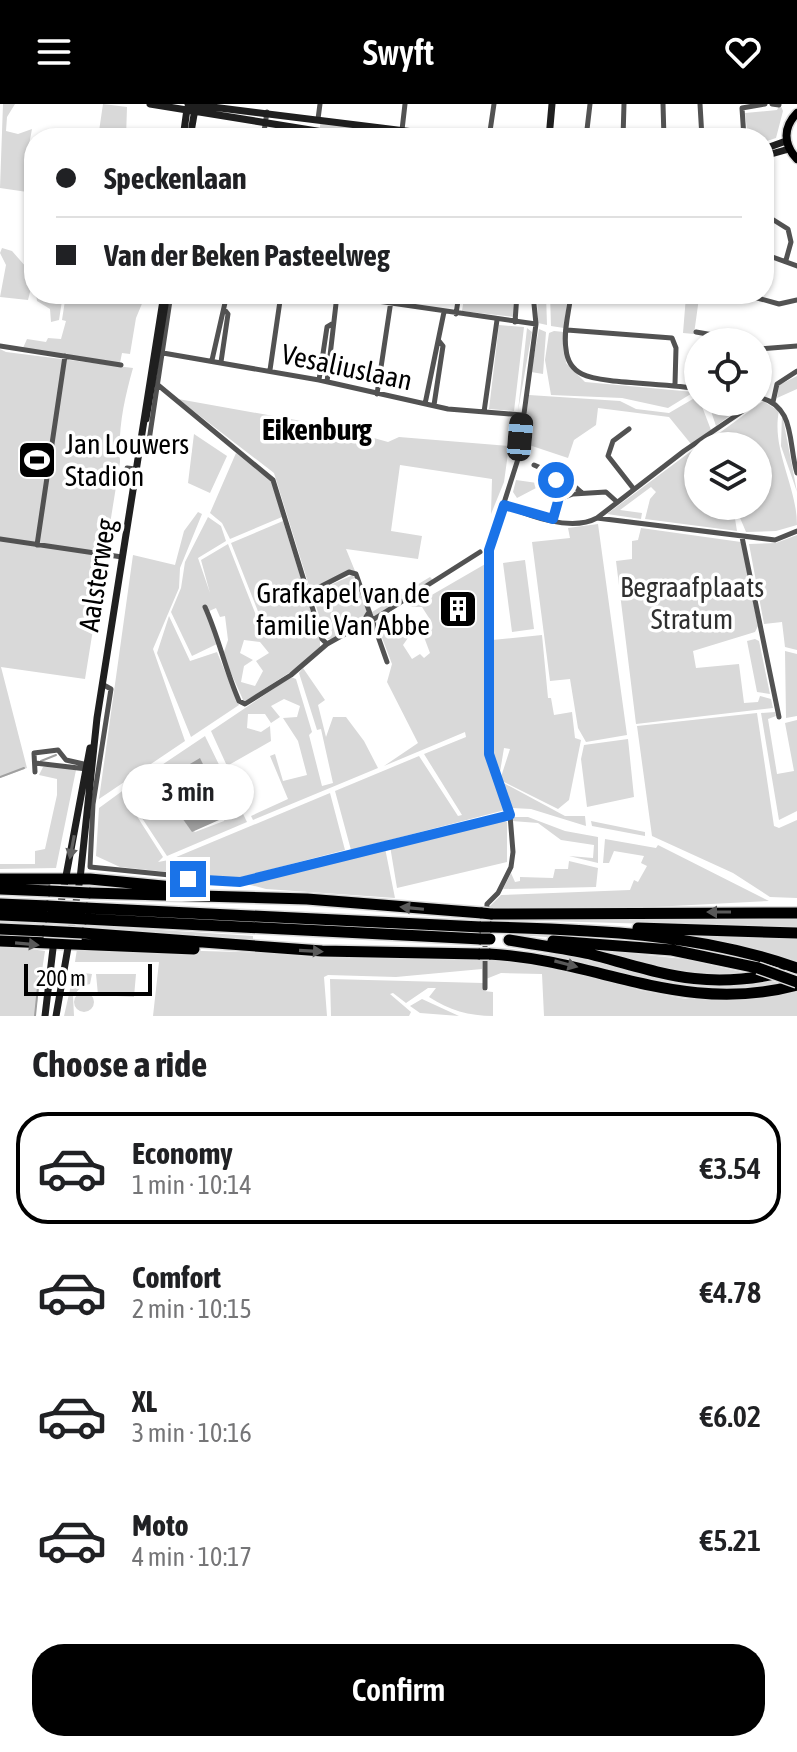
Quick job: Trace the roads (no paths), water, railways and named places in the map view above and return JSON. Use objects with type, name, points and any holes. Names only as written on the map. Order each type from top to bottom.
[{"type":"highway","points":[[0,879],[80,879],[213,890],[242,896]]},
{"type":"highway","points":[[0,889],[242,896],[486,913],[797,913]]},
{"type":"highway","points":[[0,904],[48,912]]},
{"type":"highway","points":[[0,915],[86,913],[485,933],[572,929],[797,933]]},
{"type":"highway","points":[[0,929],[246,947],[485,954],[556,961],[626,983],[690,995],[742,995],[797,983]]},
{"type":"highway","points":[[572,929],[687,940],[793,967]]},
{"type":"highway","points":[[485,933],[687,979],[736,980],[793,967]]},
{"type":"highway","points":[[509,940],[660,949],[758,968],[797,983]]},
{"type":"highway","points":[[0,941],[52,952],[68,945],[230,950],[246,947]]},
{"type":"main road","points":[[150,104],[267,112],[387,128]]},
{"type":"main road","points":[[550,128],[552,104]]},
{"type":"main road","points":[[192,106],[301,128]]},
{"type":"main road","points":[[186,128],[192,106]]},
{"type":"main road","points":[[191,128],[192,106]]},
{"type":"main road","points":[[791,151],[793,111]]},
{"type":"main road","name":"Aalsterweg","points":[[45,1016],[52,952],[93,742],[122,557],[131,468],[153,384],[165,304]]},
{"type":"main road","name":"Aalsterweg","points":[[56,1016],[80,879],[88,768]]},
{"type":"street","points":[[318,119],[320,104]]},
{"type":"street","points":[[402,128],[405,104]]},
{"type":"street","points":[[490,128],[494,104]]},
{"type":"street","points":[[587,128],[590,104]]},
{"type":"street","points":[[623,128],[624,104]]},
{"type":"street","points":[[663,104],[664,128]]},
{"type":"street","points":[[700,104],[701,128]]},
{"type":"street","points":[[743,128],[741,106],[765,104]]},
{"type":"street","points":[[264,128],[267,112]]},
{"type":"street","points":[[774,220],[788,229],[791,242],[786,260]]},
{"type":"street","points":[[774,257],[797,266]]},
{"type":"street","points":[[774,303],[797,300]]},
{"type":"street","name":"Aalsterweg","points":[[147,454],[153,384],[163,353],[166,304]]},
{"type":"street","points":[[212,360],[220,312],[225,304]]},
{"type":"street","points":[[270,370],[280,304]]},
{"type":"street","points":[[319,380],[327,327],[332,324],[335,304]]},
{"type":"street","points":[[377,394],[391,304],[536,324]]},
{"type":"street","points":[[456,314],[458,304]]},
{"type":"street","points":[[515,322],[516,304]]},
{"type":"street","points":[[485,988],[487,906],[498,893],[513,859],[510,815],[489,754],[489,550],[516,470],[536,324],[534,304]]},
{"type":"street","points":[[570,304],[568,359],[583,375],[684,386]]},
{"type":"street","points":[[221,362],[228,314],[224,309]]},
{"type":"street","points":[[425,404],[444,312]]},
{"type":"street","points":[[484,412],[497,320]]},
{"type":"street","points":[[327,382],[336,328],[332,324]]},
{"type":"street","points":[[567,330],[672,338],[676,348],[675,384]]},
{"type":"street","points":[[434,406],[443,345],[439,341]]},
{"type":"street","points":[[0,346],[121,365]]},
{"type":"street","points":[[772,350],[797,346]]},
{"type":"street","name":"Vesaliuslaan","points":[[163,353],[270,370],[434,406],[522,415]]},
{"type":"street","points":[[37,545],[65,356]]},
{"type":"street","points":[[797,371],[777,384],[773,402],[786,416],[797,473]]},
{"type":"street","points":[[153,384],[273,480],[322,639],[327,644]]},
{"type":"street","points":[[504,505],[580,525],[597,518],[633,488],[736,416]]},
{"type":"street","points":[[629,429],[613,441],[608,456],[633,488]]},
{"type":"street","points":[[534,465],[557,475],[582,493]]},
{"type":"street","points":[[553,519],[559,499],[557,475]]},
{"type":"street","points":[[559,499],[582,493],[608,493],[616,501]]},
{"type":"street","points":[[597,518],[775,540],[797,531]]},
{"type":"street","points":[[742,537],[779,717]]},
{"type":"street","points":[[0,539],[122,557]]},
{"type":"street","points":[[371,621],[480,552]]},
{"type":"street","points":[[308,593],[352,571],[387,662]]},
{"type":"street","points":[[205,607],[220,641],[222,661],[239,701],[245,704],[291,675],[327,644],[361,625],[369,612]]},
{"type":"street","points":[[361,625],[374,629]]},
{"type":"street","name":"Aalsterweg","points":[[102,684],[111,689],[93,804],[90,867],[240,882],[510,815]]},
{"type":"street","points":[[37,772],[34,753],[52,748],[66,760],[88,768]]},
{"type":"street","points":[[55,764],[59,751]]},
{"type":"street","points":[[38,764],[88,768]]},
{"type":"street","name":"Aalsterweg","points":[[87,815],[93,804]]},
{"type":"waterway","points":[[41,761],[56,755]]},
{"type":"waterway","points":[[0,777],[24,768]]},
{"type":"waterway","points":[[35,1016],[39,977]]},
{"type":"place","name":"Jan Louwers Stadion","points":[[37,460]]},
{"type":"place","name":"Grafkapel van de familie Van Abbe","points":[[458,609]]},
{"type":"district","name":"Eikenburg","points":[[317,429]]},
{"type":"park label","name":"Begraafplaats Stratum","points":[[692,603]]}]
